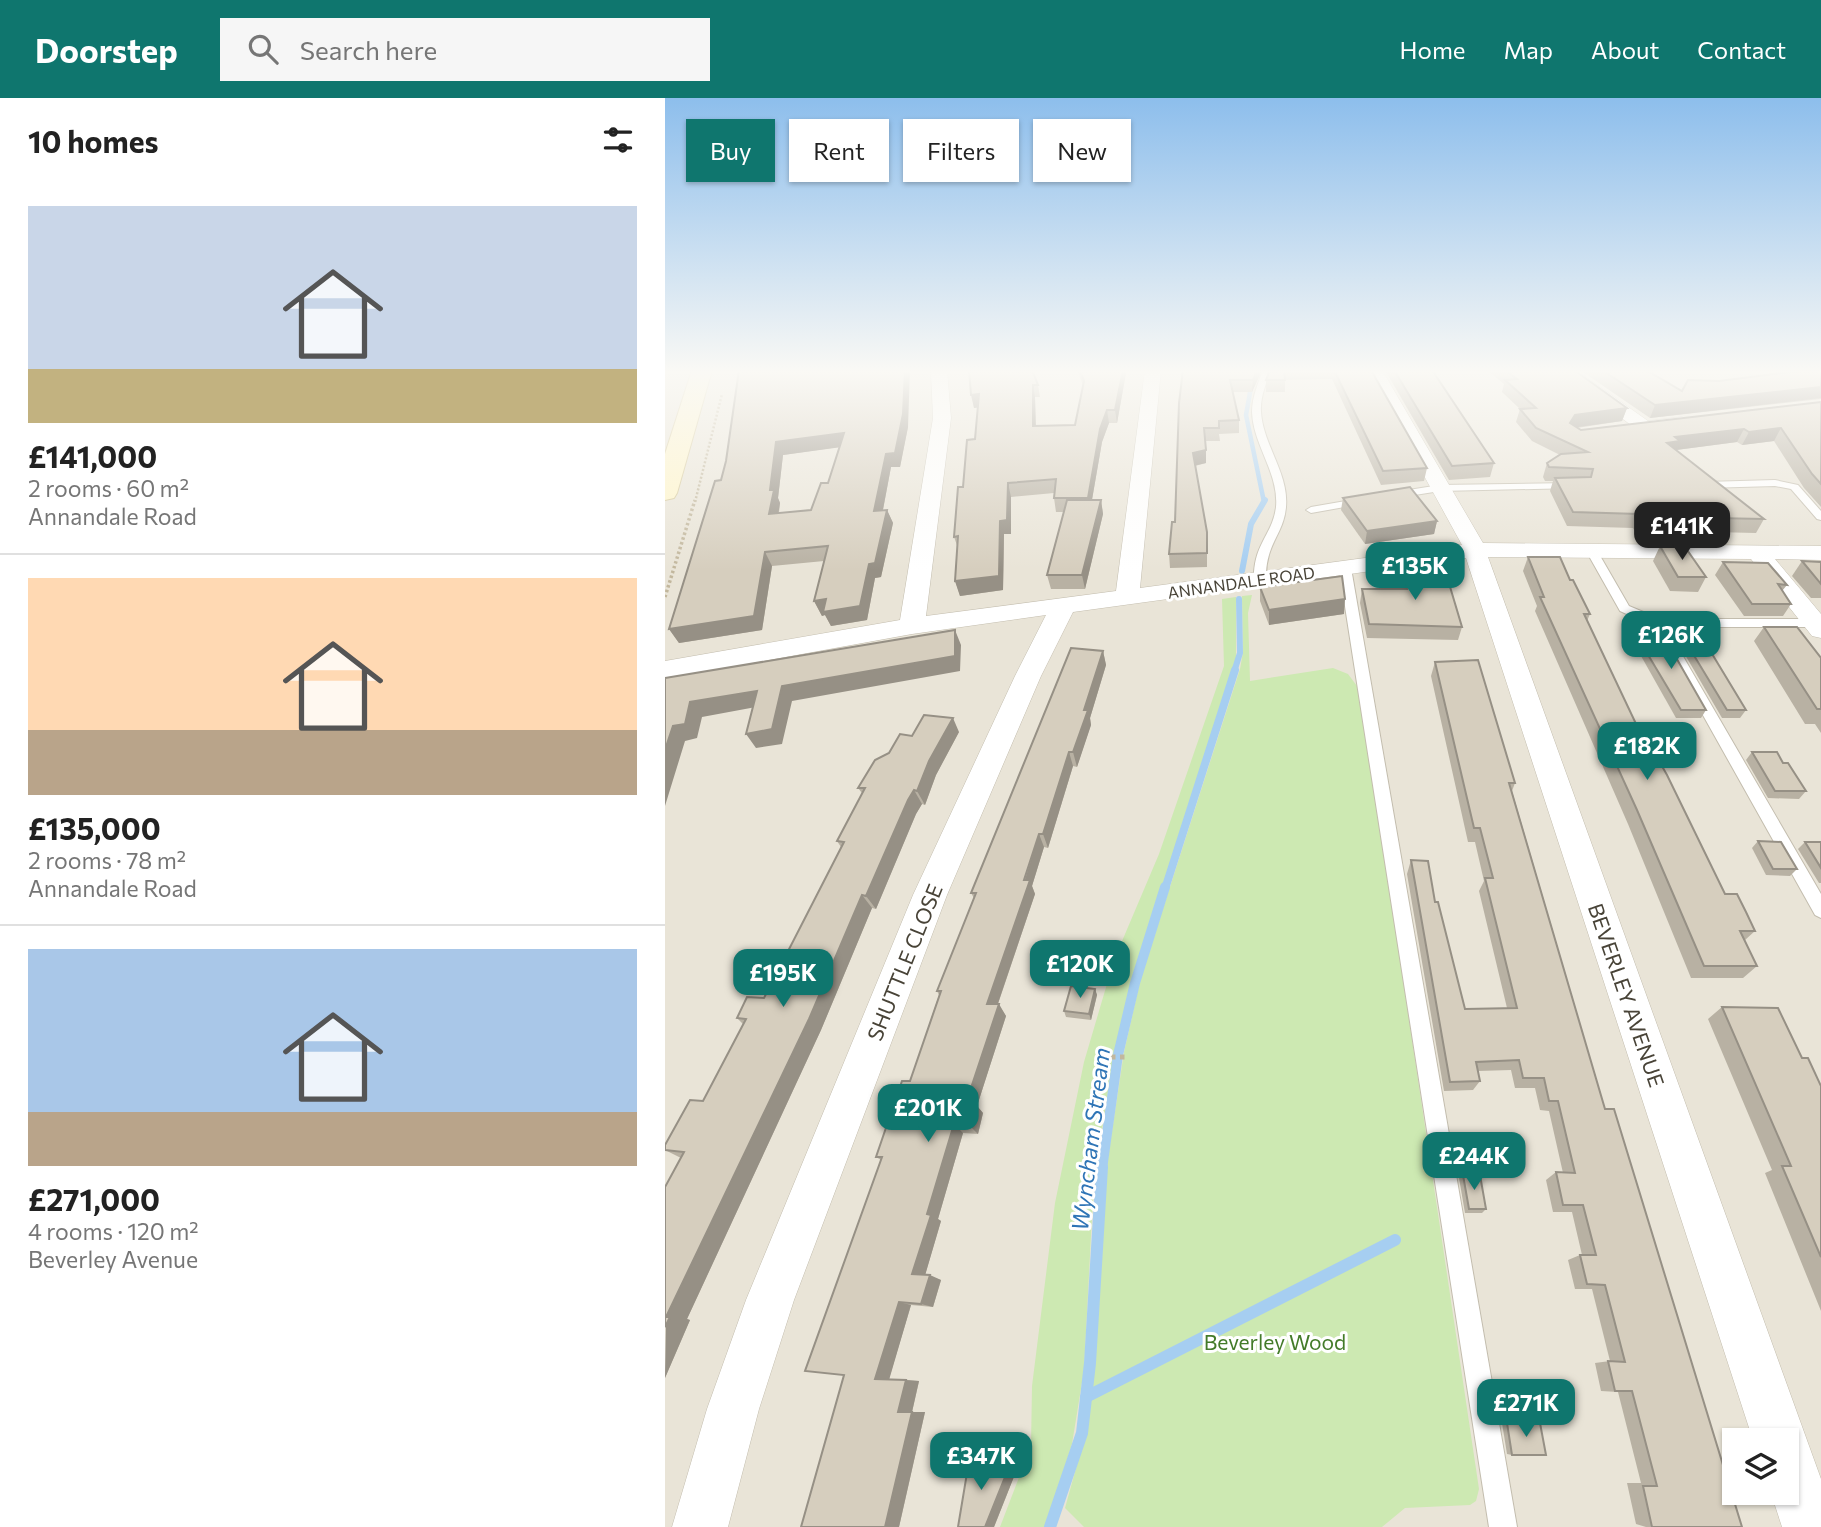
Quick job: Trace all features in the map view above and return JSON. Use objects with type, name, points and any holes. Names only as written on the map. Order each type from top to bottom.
[{"type":"street","points":[[665,493],[682,437]]},
{"type":"street","points":[[912,626],[938,437]]},
{"type":"street","points":[[1127,597],[1145,437]]},
{"type":"street","name":"BEVERLEY AVENUE","points":[[1412,437],[1474,550],[1776,1428]]},
{"type":"street","name":"ANNANDALE ROAD","points":[[665,670],[912,626],[1474,550],[1821,553]]},
{"type":"street","points":[[1757,552],[1819,626]]},
{"type":"street","name":"SHUTTLE CLOSE","points":[[700,1527],[733,1409],[770,1300],[840,1122],[930,895],[1028,676],[1064,606]]},
{"type":"street","points":[[1799,1494],[1810,1527]]},
{"type":"lane","points":[[1257,580],[1264,542],[1281,510],[1281,486],[1264,437]]},
{"type":"lane","points":[[1705,485],[1775,483],[1794,487],[1821,517]]},
{"type":"lane","points":[[1390,496],[1440,488],[1582,485]]},
{"type":"lane","points":[[1311,510],[1377,499]]},
{"type":"lane","points":[[1591,549],[1624,608],[1658,623],[1819,626]]},
{"type":"lane","points":[[1345,568],[1503,1527]]},
{"type":"lane","points":[[1658,623],[1821,910]]},
{"type":"path","points":[[665,597],[713,437]]},
{"type":"path","points":[[1111,1057],[1126,1057]]},
{"type":"shaded area","points":[[665,437],[1821,437],[1821,1527],[665,1527]]},
{"type":"green space","name":"Beverley Wood","points":[[1252,595],[1248,613],[1250,681],[1333,668],[1348,674],[1360,690],[1479,1489],[1476,1501],[1470,1505],[1405,1508],[1382,1527],[1084,1527],[1065,1508],[1086,1432],[1094,1368],[1101,1204],[1124,1052],[1141,977],[1240,669],[1243,652],[1242,596]]},
{"type":"green space","points":[[1236,597],[1236,666],[1131,988],[1114,1055],[1094,1179],[1084,1370],[1072,1444],[1046,1527],[1000,1527],[1031,1446],[1032,1386],[1055,1203],[1084,1062],[1114,960],[1159,854],[1224,666],[1222,599]]},
{"type":"building","points":[[729,437],[816,437],[776,442],[770,490],[774,490],[769,514],[811,510],[821,483],[828,483],[843,437],[898,437],[895,453],[886,454],[874,511],[887,510],[875,563],[869,564],[860,606],[823,612],[826,599],[814,601],[828,546],[765,552],[754,616],[669,629],[715,481],[721,480]]},
{"type":"building","points":[[975,437],[1099,437],[1088,498],[1054,498],[1056,479],[1008,483],[1007,520],[1000,521],[999,576],[955,581],[958,536],[954,537],[958,487],[963,487],[967,440]]},
{"type":"building","points":[[1178,437],[1205,437],[1206,450],[1193,453],[1207,532],[1207,553],[1169,554],[1172,522],[1175,522]]},
{"type":"building","points":[[1366,437],[1409,437],[1427,468],[1383,471]]},
{"type":"building","points":[[1434,437],[1476,437],[1494,463],[1452,466]]},
{"type":"building","points":[[1555,437],[1678,437],[1675,437],[1680,441],[1667,443],[1764,519],[1665,517],[1672,528],[1648,528],[1639,514],[1573,512],[1555,478],[1591,477],[1593,469],[1549,467],[1547,463],[1561,454],[1588,452]]},
{"type":"building","points":[[1787,437],[1821,437],[1821,484]]},
{"type":"building","points":[[1410,487],[1437,521],[1367,531],[1343,498]]},
{"type":"building","points":[[1067,500],[1101,500],[1082,575],[1047,575]]},
{"type":"building","points":[[1660,546],[1685,547],[1706,577],[1678,577]]},
{"type":"building","points":[[1528,557],[1560,557],[1570,580],[1573,580],[1590,614],[1584,614],[1646,745],[1650,745],[1667,775],[1725,894],[1737,894],[1746,912],[1755,931],[1740,931],[1757,966],[1704,966],[1637,810],[1540,597],[1544,597]]},
{"type":"building","points":[[1802,561],[1821,562],[1821,584]]},
{"type":"building","points":[[1723,562],[1768,563],[1787,585],[1778,584],[1791,604],[1752,604]]},
{"type":"building","points":[[1407,570],[1445,570],[1462,627],[1369,624],[1362,589],[1407,589],[1404,580],[1409,580]]},
{"type":"building","points":[[1342,576],[1345,599],[1269,610],[1260,587]]},
{"type":"building","points":[[1764,627],[1797,627],[1821,658],[1821,709],[1817,709]]},
{"type":"building","points":[[955,630],[955,656],[782,686],[772,729],[746,734],[757,691],[690,702],[685,724],[673,726],[665,750],[665,678]]},
{"type":"building","points":[[1635,633],[1662,633],[1706,710],[1681,710]]},
{"type":"building","points":[[1681,634],[1700,634],[1746,710],[1727,710]]},
{"type":"building","points":[[1071,648],[1103,651],[1084,710],[1088,710],[1073,752],[1069,752],[1043,834],[1039,834],[1024,880],[1030,880],[987,1004],[999,1004],[966,1103],[975,1103],[969,1125],[954,1124],[927,1214],[931,1215],[912,1274],[930,1275],[921,1304],[899,1302],[875,1379],[906,1380],[898,1412],[912,1412],[885,1527],[801,1527],[844,1375],[805,1371],[882,1157],[876,1157],[902,1081],[910,1081],[941,991],[937,991],[976,893],[971,893]]},
{"type":"building","points":[[1478,660],[1515,783],[1509,783],[1605,1109],[1614,1109],[1722,1462],[1722,1505],[1735,1505],[1742,1527],[1652,1527],[1643,1486],[1657,1486],[1632,1391],[1615,1391],[1608,1361],[1625,1362],[1605,1285],[1587,1284],[1580,1255],[1596,1255],[1583,1205],[1563,1205],[1556,1172],[1575,1173],[1558,1101],[1549,1101],[1544,1078],[1523,1078],[1519,1060],[1476,1062],[1480,1081],[1450,1082],[1411,860],[1428,861],[1435,902],[1438,902],[1465,1009],[1517,1008],[1485,878],[1493,878],[1480,828],[1474,828],[1435,662]]},
{"type":"building","points":[[924,715],[953,718],[929,761],[917,791],[914,790],[908,800],[866,896],[862,895],[809,1019],[666,1317],[670,1317],[665,1327],[665,1187],[684,1152],[665,1150],[665,1145],[690,1100],[703,1101],[746,1019],[737,1018],[747,997],[764,998],[844,842],[837,841],[865,788],[858,788],[875,760],[889,753],[900,734],[912,736]]},
{"type":"building","points":[[1752,752],[1777,752],[1783,763],[1788,763],[1806,791],[1775,791]]},
{"type":"building","points":[[1758,841],[1781,842],[1797,869],[1773,869]]},
{"type":"building","points":[[1805,842],[1821,842],[1821,868]]},
{"type":"building","points":[[1071,986],[1095,989],[1089,1014],[1064,1011]]},
{"type":"building","points":[[1722,1007],[1778,1008],[1802,1058],[1808,1058],[1821,1086],[1821,1257],[1782,1166],[1791,1166]]},
{"type":"building","points":[[1463,1175],[1480,1175],[1486,1209],[1469,1209]]},
{"type":"building","points":[[1507,1423],[1540,1423],[1546,1455],[1512,1455]]},
{"type":"building","points":[[969,1461],[1011,1462],[985,1527],[958,1527]]},
{"type":"waterway","name":"Wyncham Stream","points":[[1250,437],[1264,502]]},
{"type":"waterway","name":"Wyncham Stream","points":[[1242,571],[1251,524],[1264,502]]},
{"type":"waterway","name":"Wyncham Stream","points":[[1234,672],[1240,653],[1239,599]]},
{"type":"waterway","name":"Wyncham Stream","points":[[1165,889],[1235,670]]},
{"type":"waterway","name":"Wyncham Stream","points":[[1102,1169],[1118,1055],[1135,983],[1165,887]]},
{"type":"waterway","name":"Wyncham Stream","points":[[1086,1397],[1102,1167]]},
{"type":"waterway","points":[[1086,1397],[1395,1240]]},
{"type":"waterway","name":"Wyncham Stream","points":[[1050,1527],[1082,1433],[1086,1397]]}]
